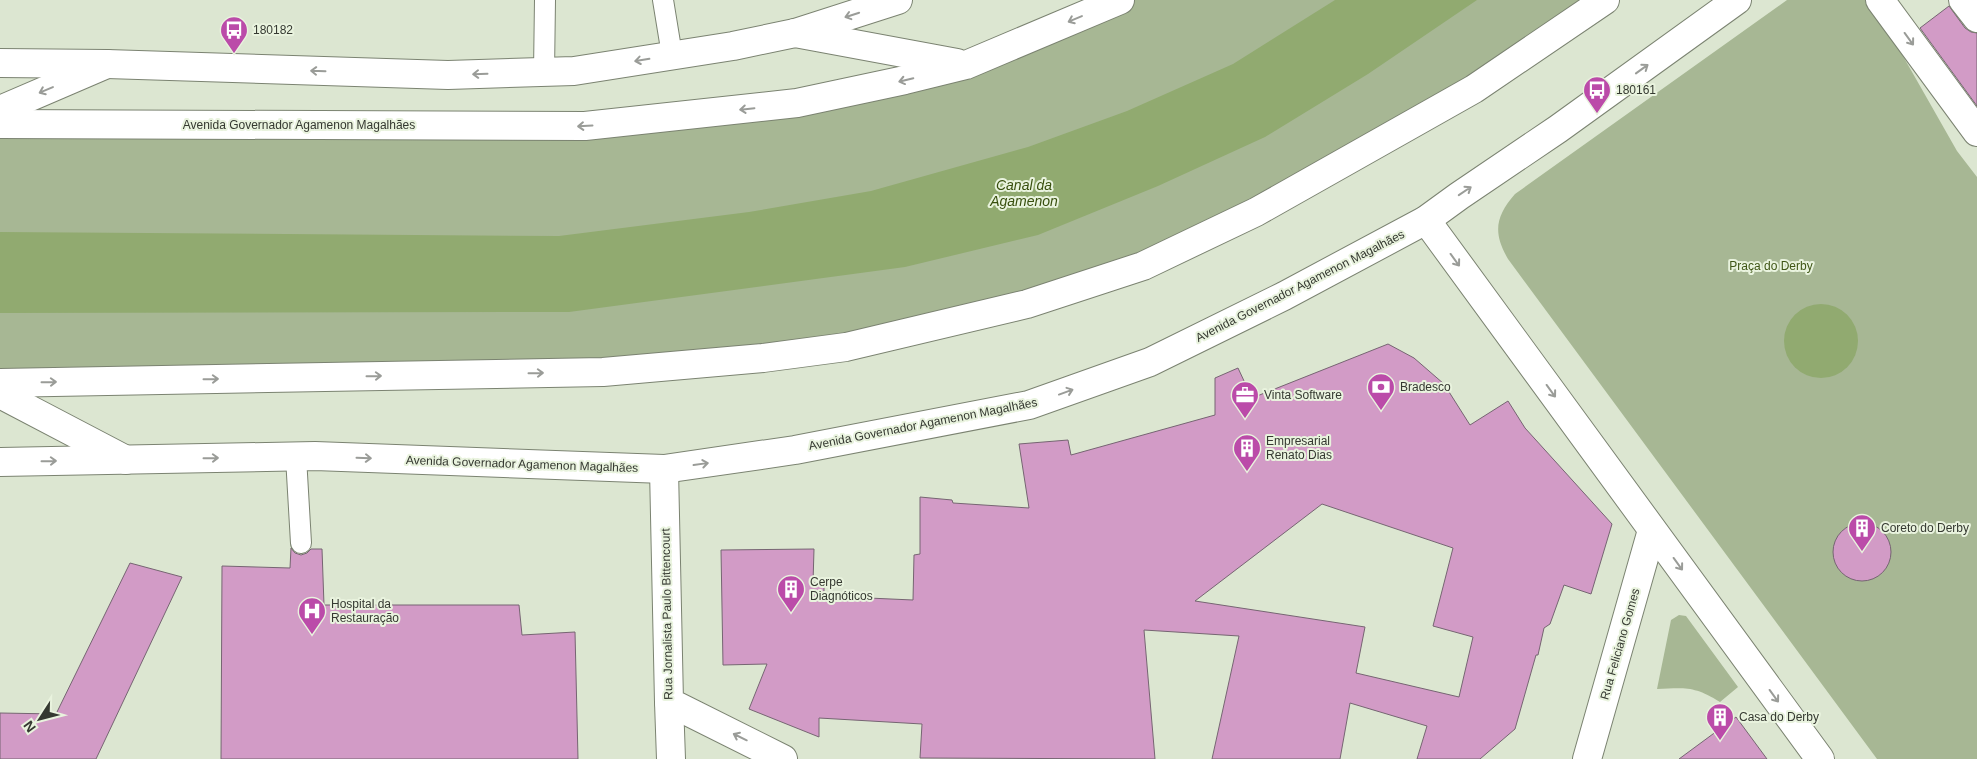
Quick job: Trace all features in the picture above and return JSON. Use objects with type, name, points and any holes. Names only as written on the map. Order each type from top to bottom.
[{"type":"main road","points":[[0,63],[107,64],[448,75],[574,71],[795,33],[898,0]]},
{"type":"main road","name":"Avenida Governador Agamenon Magalhães","points":[[0,124],[585,126],[797,103],[966,65],[1120,0]]},
{"type":"main road","points":[[0,383],[603,372],[763,358],[846,347],[1027,304],[1143,266],[1256,212],[1474,89],[1605,0]]},
{"type":"main road","name":"Avenida Governador Agamenon Magalhães","points":[[0,462],[296,457],[664,469],[795,450],[1030,405],[1150,362],[1284,296],[1426,220],[1558,129],[1736,0]]},
{"type":"main road","points":[[1880,0],[1977,132]]},
{"type":"main road","points":[[1962,0],[1977,18]]},
{"type":"main road","points":[[795,33],[966,65]]},
{"type":"main road","points":[[0,110],[107,64]]},
{"type":"main road","points":[[1426,220],[1820,759]]},
{"type":"main road","points":[[0,394],[126,460]]},
{"type":"main road","name":"Rua Jornalista Paulo Bittencourt","points":[[664,469],[671,759]]},
{"type":"main road","name":"Rua Feliciano Gomes","points":[[1587,759],[1652,530]]},
{"type":"main road","points":[[669,702],[783,759]]},
{"type":"lane","points":[[544,72],[545,0]]},
{"type":"lane","points":[[663,0],[672,55]]},
{"type":"lane","points":[[1962,0],[1977,22]]},
{"type":"lane","points":[[296,457],[301,543]]},
{"type":"green space","points":[[1120,0],[1605,0],[1143,266],[763,358],[0,381],[0,124],[585,126],[905,80]]},
{"type":"green space","name":"Praça do Derby","points":[[1787,0],[1865,0],[1891,35],[1957,151],[1977,177],[1977,759],[1877,759],[1508,259],[1500,241],[1498,225],[1500,218],[1508,202],[1515,194]]},
{"type":"green space","points":[[1679,615],[1686,616],[1738,687],[1720,702],[1690,689],[1657,689],[1671,620]]},
{"type":"water","name":"Canal da Agamenon","points":[[1335,0],[1477,0],[1368,74],[1265,137],[1158,186],[1038,235],[905,267],[569,312],[0,313],[0,232],[559,236],[749,212],[871,191],[1028,147],[1127,111],[1233,64]]},
{"type":"water","points":[[1821,304],[1835,307],[1847,315],[1855,327],[1858,341],[1855,355],[1847,367],[1835,375],[1821,378],[1807,375],[1795,367],[1787,355],[1784,341],[1787,327],[1795,315],[1807,307]]},
{"type":"building","points":[[1949,6],[1965,28],[1977,33],[1977,106],[1920,28]]},
{"type":"building","points":[[1388,344],[1414,358],[1444,384],[1470,425],[1508,401],[1525,428],[1612,524],[1591,594],[1564,585],[1550,624],[1544,628],[1538,655],[1536,655],[1515,729],[1480,759],[1417,759],[1427,726],[1350,703],[1340,759],[1212,759],[1239,636],[1144,630],[1155,759],[920,758],[922,724],[819,718],[819,737],[749,709],[767,664],[723,665],[721,550],[814,549],[813,583],[824,583],[824,596],[913,600],[914,555],[920,554],[920,497],[952,500],[953,503],[1029,508],[1019,444],[1068,440],[1071,455],[1215,415],[1215,378],[1238,368],[1252,398]],"holes":[[[1322,504],[1453,548],[1433,626],[1473,637],[1459,697],[1356,673],[1365,627],[1195,601]]]},
{"type":"building","name":"Coreto do Derby","points":[[1856,523],[1868,523],[1883,531],[1891,546],[1891,558],[1883,573],[1868,581],[1856,581],[1841,573],[1833,558],[1833,546],[1841,531]]},
{"type":"building","points":[[291,548],[295,553],[301,555],[311,549],[322,549],[324,605],[519,605],[522,635],[575,632],[578,759],[221,759],[222,566],[290,568]]},
{"type":"building","points":[[130,563],[182,577],[96,759],[0,759],[0,713],[56,714]]},
{"type":"building","name":"Casa do Derby","points":[[1736,717],[1767,759],[1679,759]]},
{"type":"place","name":"180182","points":[[234,54]]},
{"type":"place","name":"180161","points":[[1597,114]]},
{"type":"place","name":"Bradesco","points":[[1381,411]]},
{"type":"place","name":"Vinta Software","points":[[1245,419]]},
{"type":"place","name":"Empresarial Renato Dias","points":[[1247,472]]},
{"type":"place","name":"Coreto do Derby","points":[[1862,552]]},
{"type":"place","name":"Cerpe Diagnóticos","points":[[791,613]]},
{"type":"place","name":"Hospital da Restauração","points":[[312,635]]},
{"type":"place","name":"Casa do Derby","points":[[1720,741]]}]
